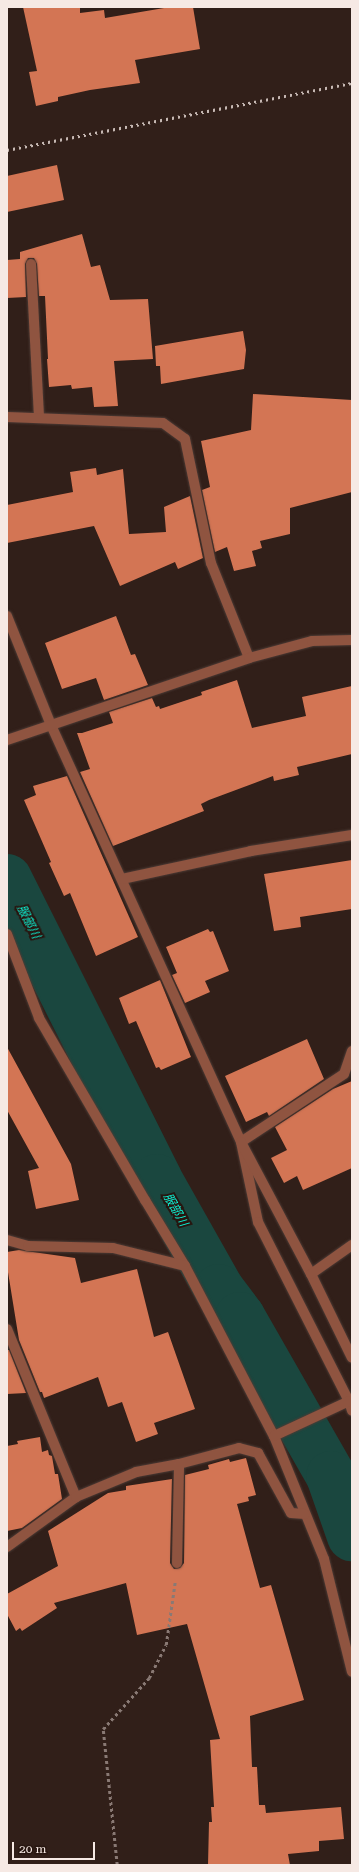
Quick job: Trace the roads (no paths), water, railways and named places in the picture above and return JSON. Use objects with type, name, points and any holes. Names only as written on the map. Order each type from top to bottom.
[{"type":"street","points":[[31,264],[39,418]]},
{"type":"street","points":[[7,417],[163,423],[185,439],[211,563],[249,658]]},
{"type":"street","points":[[7,616],[51,725],[241,1142],[311,1274],[352,1358]]},
{"type":"street","points":[[7,740],[249,658],[312,641],[352,640]]},
{"type":"street","points":[[122,879],[251,851],[352,835]]},
{"type":"street","points":[[7,934],[39,1018],[145,1200],[186,1266],[274,1436],[324,1559],[352,1672]]},
{"type":"street","points":[[241,1142],[344,1074],[352,1051]]},
{"type":"street","points":[[241,1142],[258,1222],[352,1411]]},
{"type":"street","points":[[7,1240],[28,1246],[113,1248],[186,1266]]},
{"type":"street","points":[[311,1274],[352,1245]]},
{"type":"street","points":[[7,1329],[76,1497]]},
{"type":"street","points":[[274,1436],[347,1401]]},
{"type":"street","points":[[7,1547],[76,1497],[136,1472],[179,1464],[239,1448],[258,1453],[291,1514],[305,1514]]},
{"type":"street","points":[[178,1563],[179,1464]]},
{"type":"waterway","name":"服部川","points":[[7,879],[157,1179],[219,1289],[240,1317],[331,1476],[352,1536]]},
{"type":"railway","points":[[7,150],[352,83]]}]
